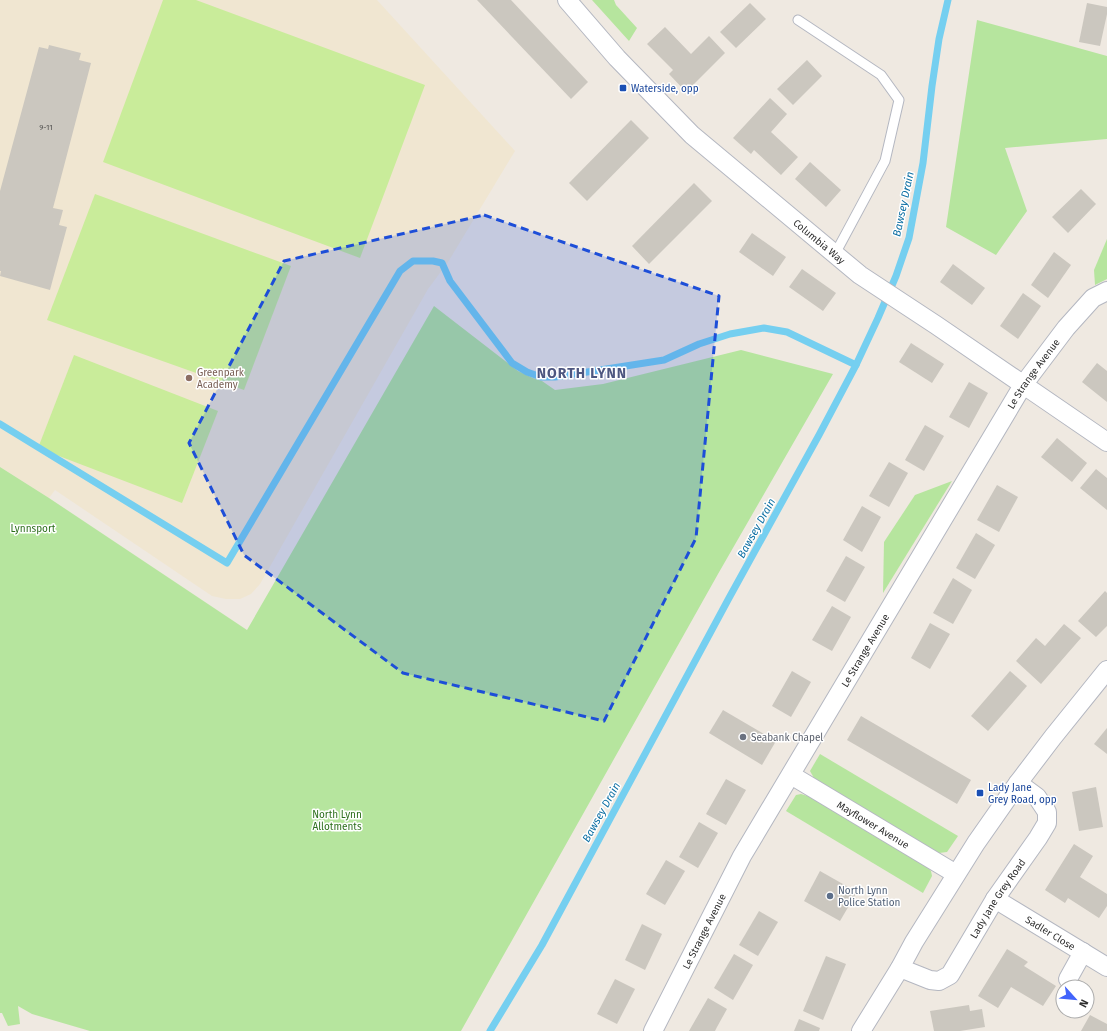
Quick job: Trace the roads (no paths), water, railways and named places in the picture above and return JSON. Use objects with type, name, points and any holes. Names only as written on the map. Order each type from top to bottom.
[{"type":"street","name":"Columbia Way","points":[[567,0],[617,58],[692,135],[860,275],[1107,442]]},
{"type":"street","name":"Le Strange Avenue","points":[[653,1031],[742,856],[1023,385],[1066,328],[1093,298],[1107,291]]},
{"type":"street","points":[[861,1031],[900,968],[914,942],[976,843],[1053,736],[1107,670]]},
{"type":"street","name":"Mayflower Avenue","points":[[791,775],[956,874]]},
{"type":"street","name":"Lady Jane Grey Road","points":[[900,968],[930,980],[939,981],[950,975],[995,899],[1038,838],[1047,822],[1047,812],[1037,797],[1018,783]]},
{"type":"street","name":"Sadler Close","points":[[995,899],[1107,967]]},
{"type":"street","points":[[1068,978],[1082,952]]},
{"type":"lane","points":[[798,20],[881,75],[899,100],[885,161],[835,254]]},
{"type":"waterway","name":"Bawsey Drain","points":[[490,1031],[542,945],[729,598],[819,435],[856,365],[878,318],[896,276],[909,238],[923,163],[939,39],[948,0]]},
{"type":"waterway","points":[[0,424],[227,563],[400,271],[413,261],[433,261],[442,263],[450,281],[512,363],[527,372],[541,377],[555,377],[664,360],[699,344],[730,334],[764,328],[787,332],[856,365]]},
{"type":"place","name":"Waterside, opp","points":[[623,88]]},
{"type":"place","name":"Greenpark Academy","points":[[189,378]]},
{"type":"place","name":"Seabank Chapel","points":[[743,737]]},
{"type":"place","name":"Lady Jane Grey Road, opp","points":[[980,793]]},
{"type":"place","name":"North Lynn Police Station","points":[[830,896]]},
{"type":"district","name":"NORTH LYNN","points":[[582,373]]},
{"type":"park label","name":"Lynnsport","points":[[33,528]]},
{"type":"park label","name":"North Lynn Allotments","points":[[337,820]]}]
